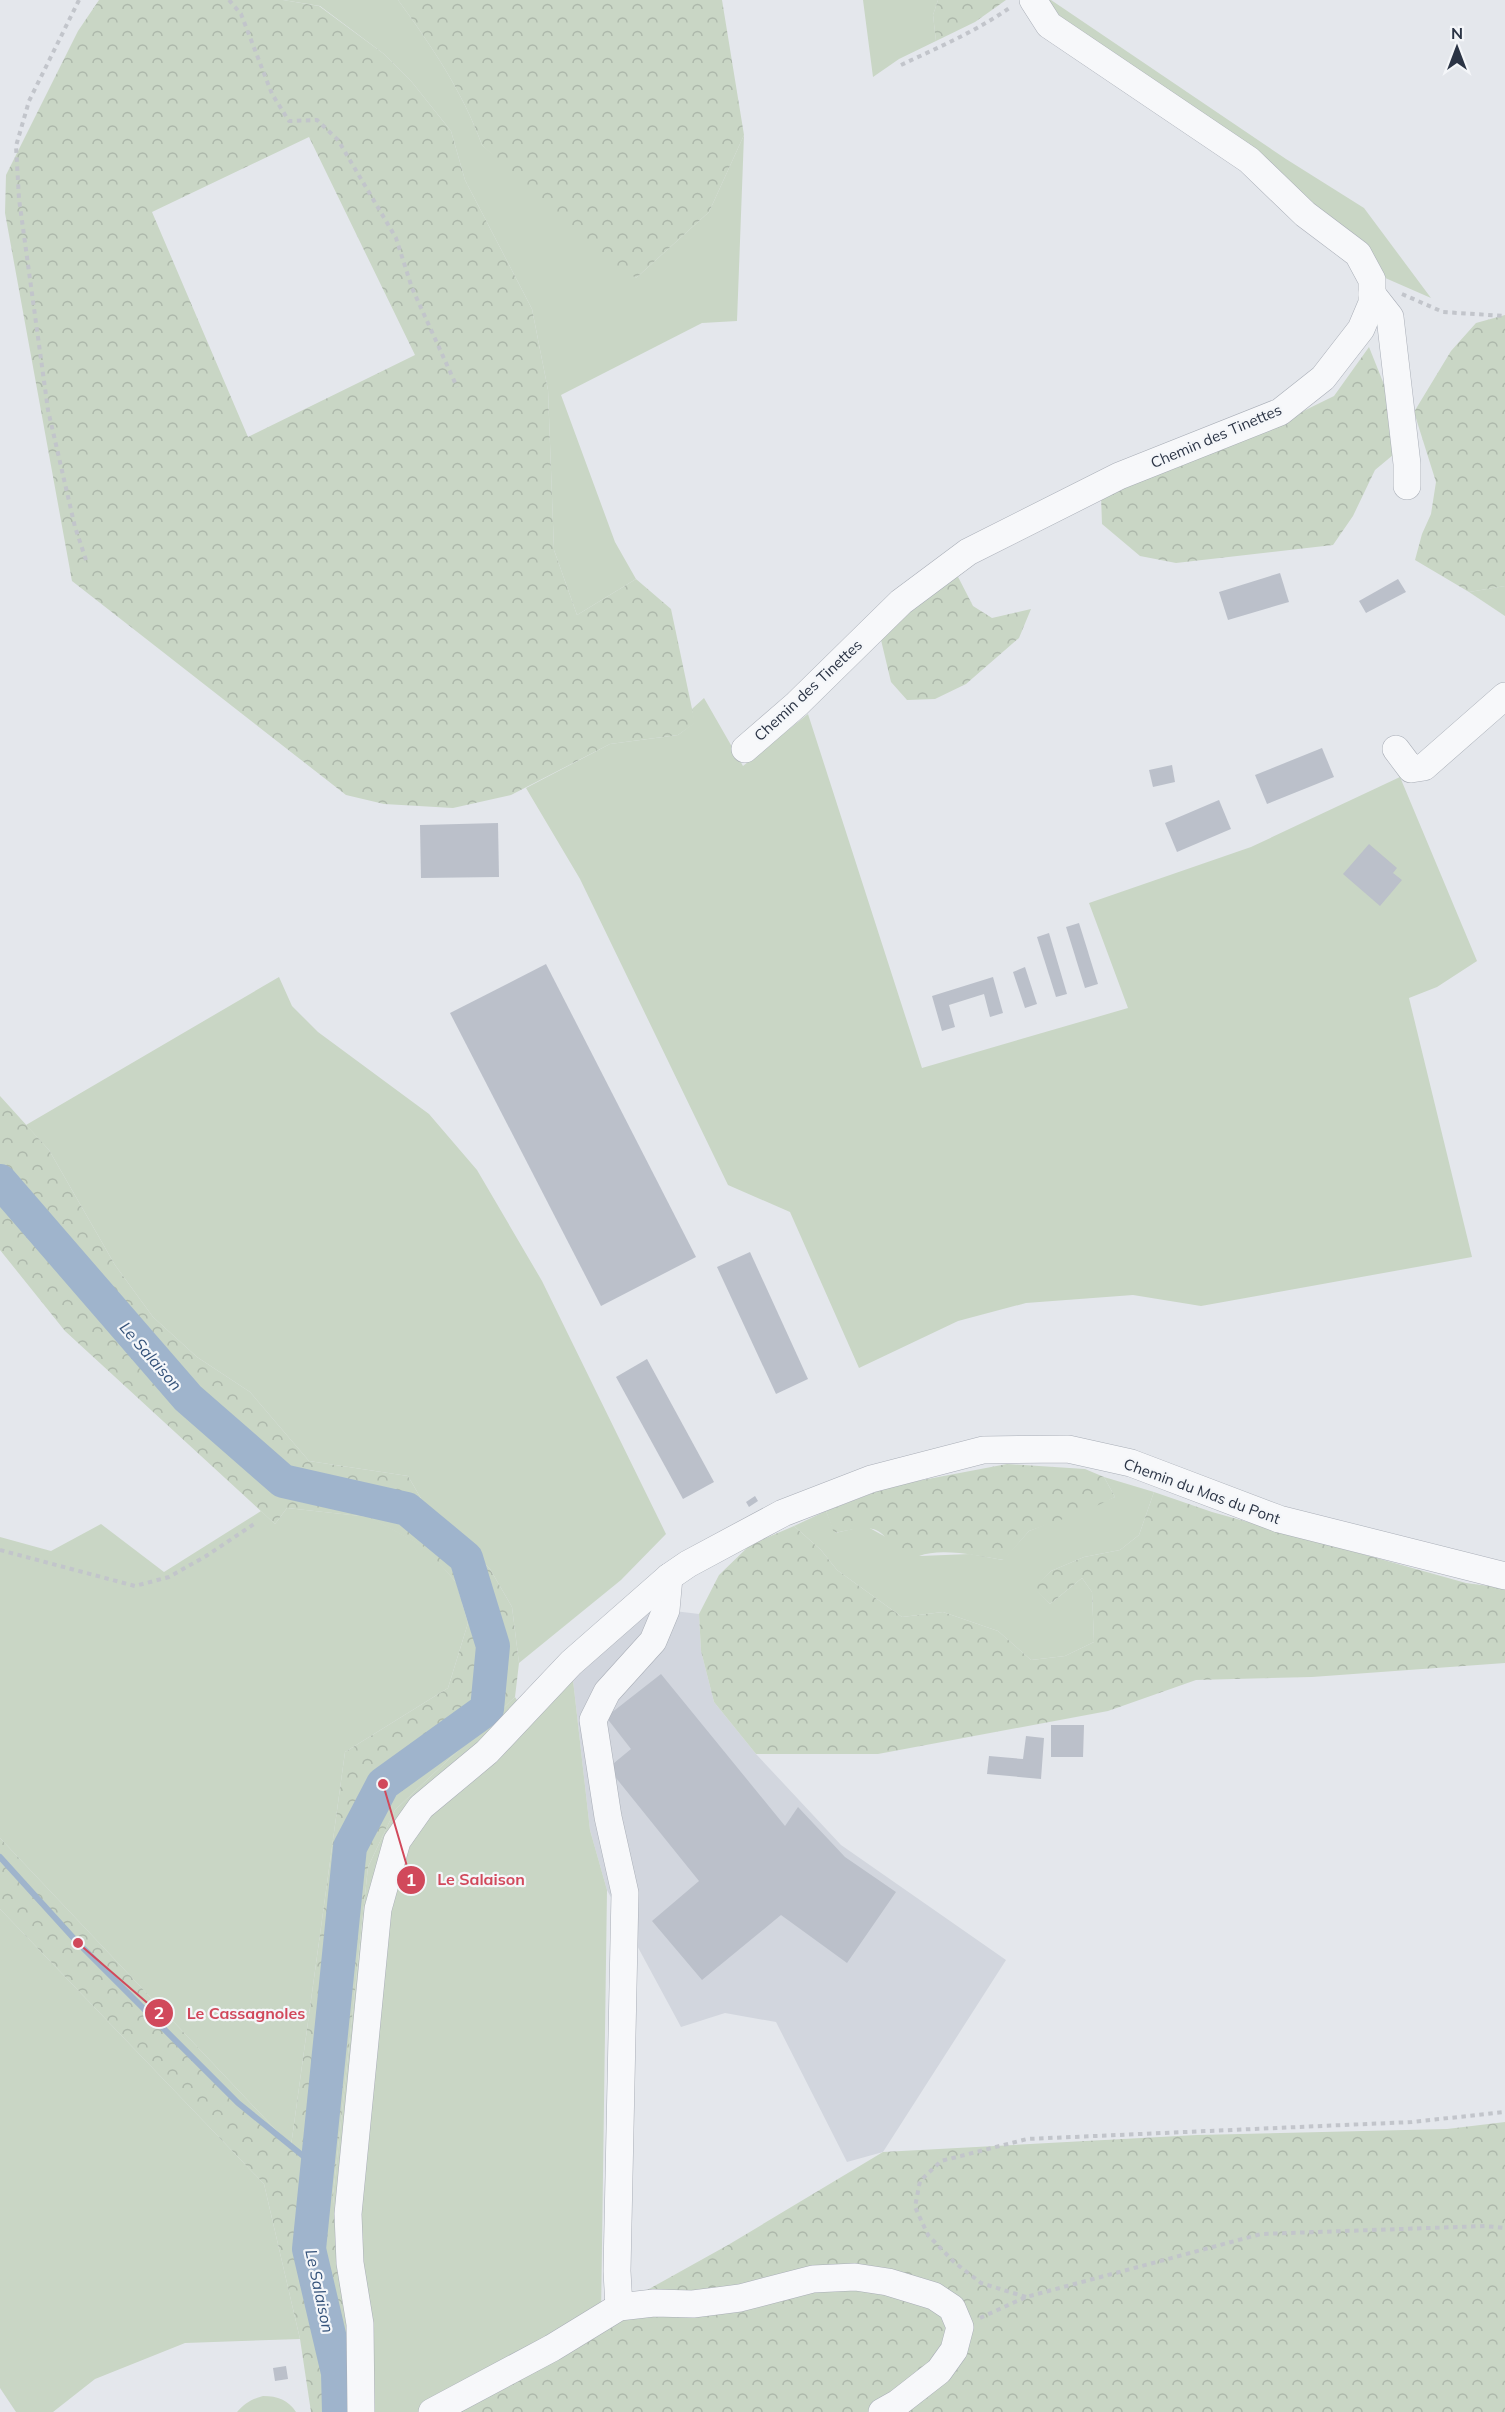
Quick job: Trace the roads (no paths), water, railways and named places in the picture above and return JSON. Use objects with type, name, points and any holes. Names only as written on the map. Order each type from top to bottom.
[{"type":"street","points":[[1033,0],[1049,25],[1249,160],[1305,214],[1358,254],[1372,287],[1390,317],[1407,486]]},
{"type":"street","name":"Chemin des Tinettes","points":[[745,749],[797,704],[901,602],[968,552],[1119,476],[1280,412],[1323,378],[1361,328],[1372,303],[1372,287]]},
{"type":"street","points":[[1396,749],[1411,769],[1424,767],[1505,696]]},
{"type":"street","name":"Chemin du Mas du Pont","points":[[361,2412],[360,2324],[350,2263],[348,2214],[378,1909],[397,1841],[422,1807],[488,1752],[571,1663],[669,1577],[688,1564],[783,1513],[871,1479],[983,1450],[1068,1449],[1131,1463],[1279,1519],[1505,1576]]},
{"type":"street","points":[[619,2307],[617,2260],[625,1893],[608,1817],[593,1720],[600,1701],[653,1641],[666,1610],[669,1577]]},
{"type":"street","points":[[432,2412],[552,2348],[619,2307],[654,2303],[693,2304],[740,2298],[813,2279],[855,2277],[888,2282],[934,2296],[952,2308],[960,2327],[954,2350],[939,2372],[898,2403],[882,2412]]},
{"type":"waterway","name":"Le Salaison","points":[[0,1181],[188,1398],[283,1481],[407,1509],[466,1558],[493,1646],[487,1709],[383,1784],[350,1847],[309,2249],[338,2373],[339,2412]]},
{"type":"waterway","points":[[0,1857],[78,1943],[238,2103],[318,2168]]},
{"type":"place","name":"Le Salaison","points":[[383,1784]]},
{"type":"place","name":"Le Cassagnoles","points":[[78,1943]]}]
